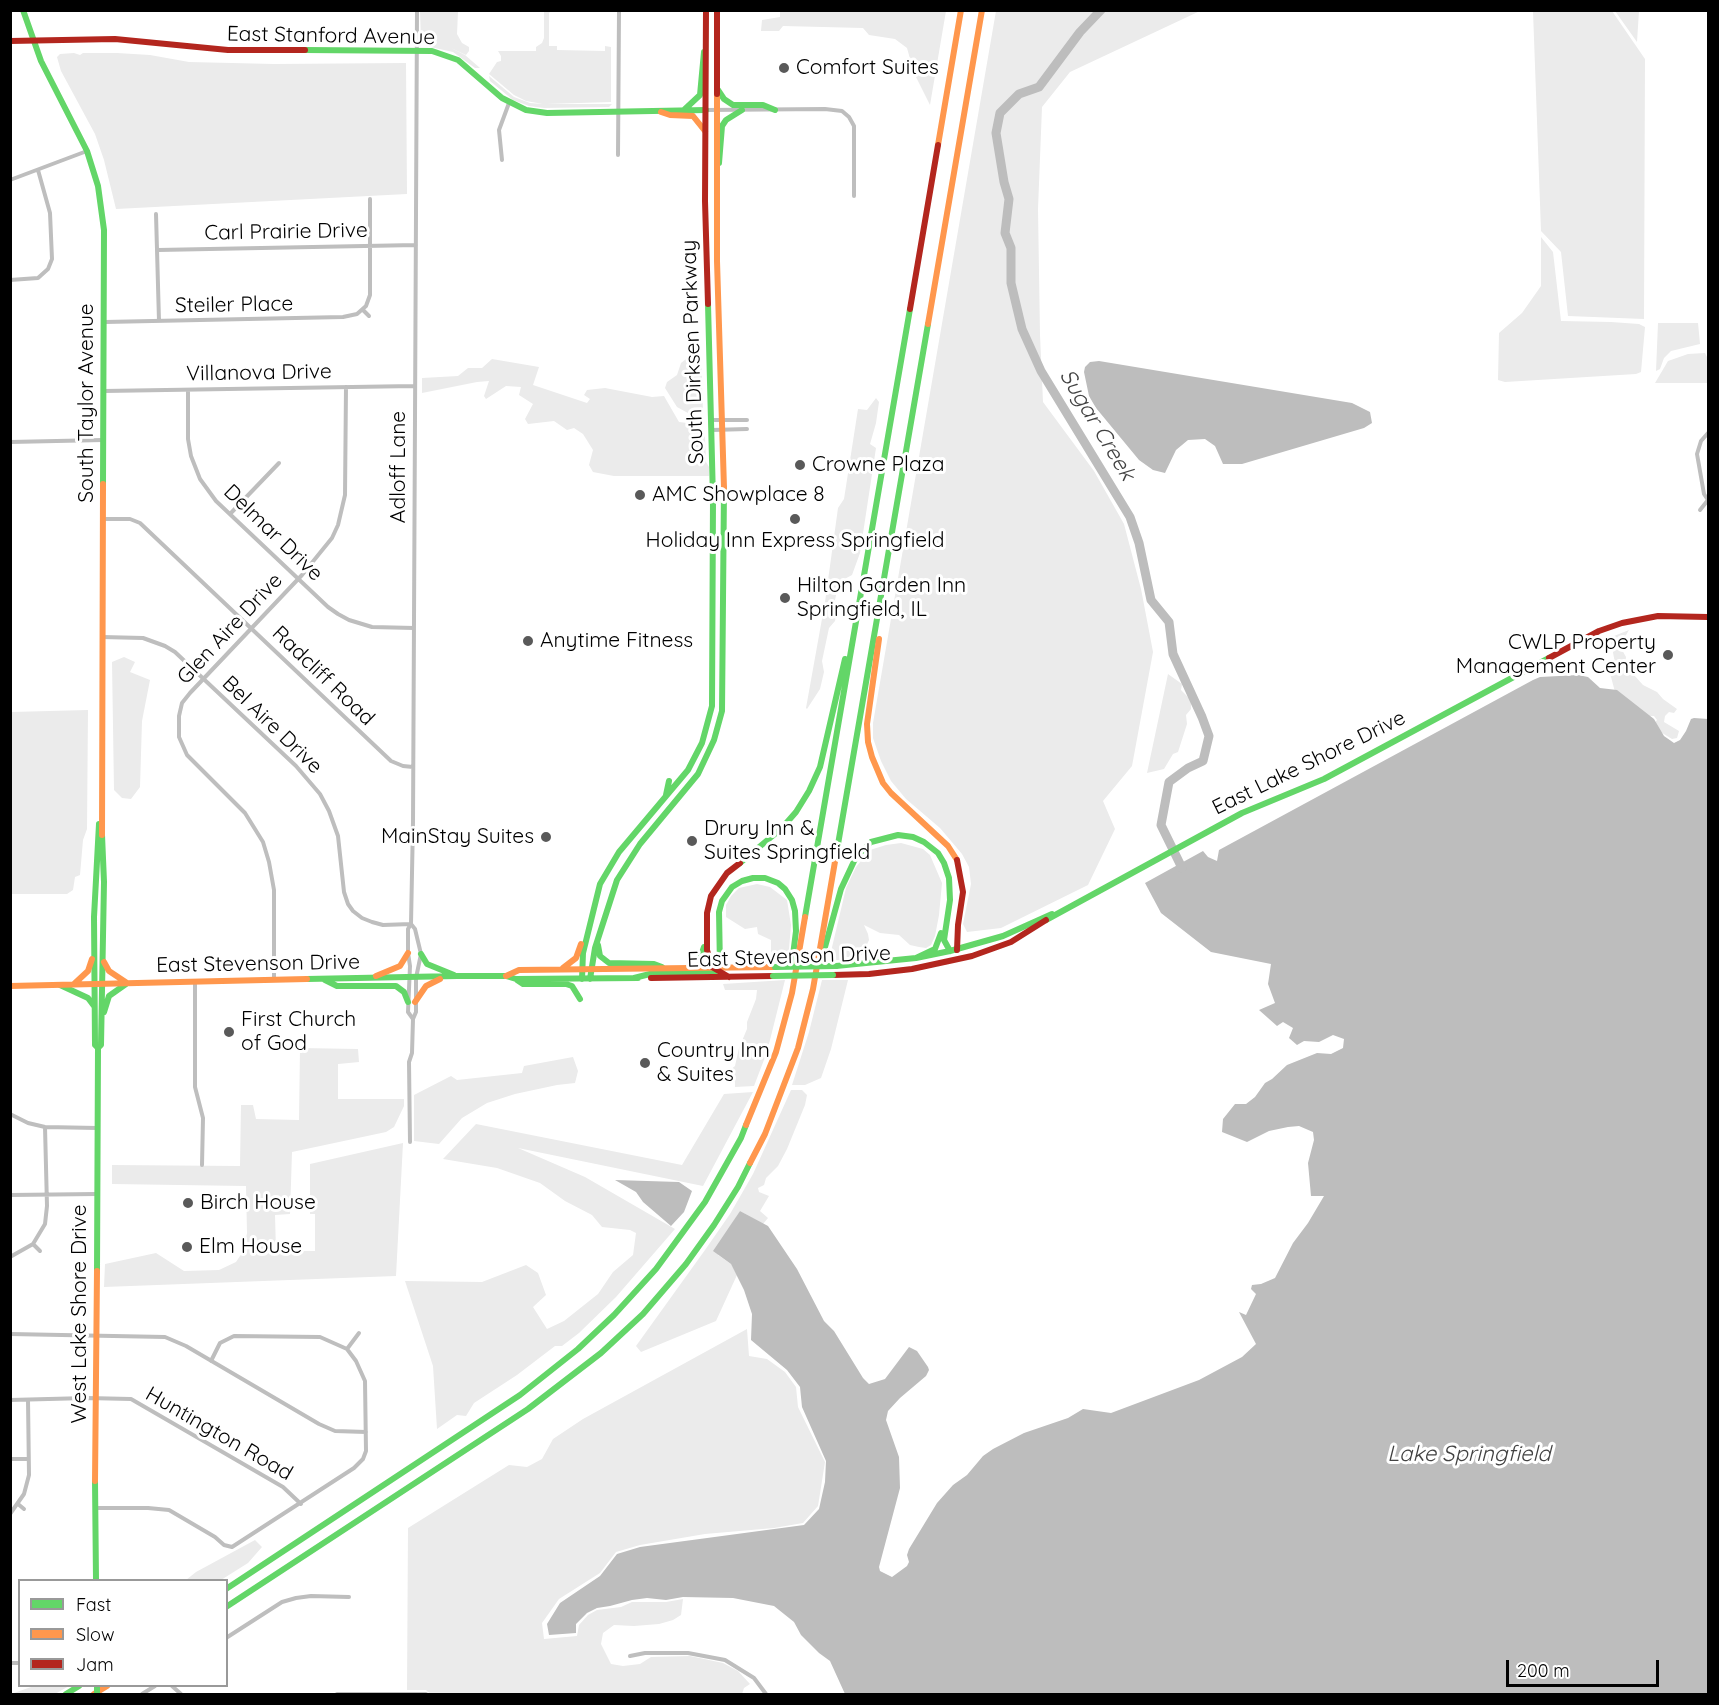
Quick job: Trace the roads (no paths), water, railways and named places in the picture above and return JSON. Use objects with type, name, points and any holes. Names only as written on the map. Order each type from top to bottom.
[{"type":"main road","name":"South Taylor Avenue","points":[[24,10],[45,69],[87,151],[96,179],[103,216],[105,322],[101,812],[96,859],[94,917],[98,984]]},
{"type":"main road","name":"South Dirksen Parkway","points":[[590,979],[583,953],[596,895],[609,867],[680,781],[696,757],[712,706],[714,563],[706,258],[706,10]]},
{"type":"main road","name":"South Dirksen Parkway","points":[[582,979],[598,942],[610,898],[621,872],[640,844],[698,774],[710,751],[723,702],[723,420],[717,261],[717,10]]},
{"type":"main road","points":[[228,1588],[520,1395],[560,1365],[615,1315],[656,1269],[705,1203],[741,1137],[776,1052],[798,961],[961,10]]},
{"type":"main road","points":[[228,1606],[528,1409],[582,1369],[630,1327],[686,1264],[714,1225],[738,1187],[769,1126],[796,1056],[820,954],[982,10]]},
{"type":"main road","name":"East Stanford Avenue","points":[[10,41],[115,39],[228,50],[416,50],[442,54],[458,60],[509,103],[526,110],[540,112],[706,110]]},
{"type":"main road","points":[[683,110],[693,104],[700,94],[701,60],[706,42]]},
{"type":"main road","points":[[717,86],[724,99],[733,105],[763,105],[775,110]]},
{"type":"main road","points":[[716,172],[720,157],[722,126],[726,120],[742,110]]},
{"type":"main road","points":[[657,111],[670,115],[693,116],[701,124],[705,133]]},
{"type":"main road","points":[[885,576],[867,724],[868,742],[883,783],[948,846],[959,863],[963,892],[953,951],[955,960]]},
{"type":"main road","points":[[687,968],[699,961],[702,956],[706,900],[716,882],[782,828],[796,812],[809,791],[820,767],[828,740],[842,670],[859,609]]},
{"type":"main road","name":"East Lake Shore Drive","points":[[1125,876],[1242,813],[1324,779],[1599,632],[1622,623],[1654,616],[1708,617]]},
{"type":"main road","points":[[665,798],[669,781]]},
{"type":"main road","name":"South Taylor Avenue","points":[[98,984],[103,956],[104,840],[101,812]]},
{"type":"main road","points":[[805,1024],[814,1004],[841,889],[851,864],[871,842],[898,835],[919,839],[929,845],[941,858],[948,872],[950,891],[944,940],[953,951]]},
{"type":"main road","points":[[727,873],[714,890],[707,906],[707,950],[716,968],[729,977]]},
{"type":"main road","name":"East Stevenson Drive","points":[[10,986],[458,976],[506,976],[516,980],[729,977],[833,975],[903,970],[955,960],[1011,942],[1125,876]]},
{"type":"main road","points":[[716,968],[719,912],[728,891],[736,884],[753,878],[770,879],[782,886],[794,906],[796,931],[794,955],[777,1034],[776,1052]]},
{"type":"main road","points":[[916,958],[932,952],[937,946],[950,891]]},
{"type":"main road","points":[[557,970],[566,967],[576,958],[590,907],[596,895]]},
{"type":"main road","name":"East Stevenson Drive","points":[[506,976],[519,970],[836,966],[916,958],[953,951],[1003,936],[1061,911]]},
{"type":"main road","points":[[73,984],[88,971],[91,965],[94,917]]},
{"type":"main road","points":[[598,942],[600,956],[609,963],[654,964],[665,968]]},
{"type":"main road","points":[[368,979],[399,967],[408,953]]},
{"type":"main road","points":[[421,954],[427,964],[458,976]]},
{"type":"main road","points":[[101,1021],[109,996],[116,989],[128,983],[109,970],[103,956]]},
{"type":"main road","points":[[634,978],[650,974],[702,973],[716,968]]},
{"type":"main road","points":[[321,978],[337,986],[396,986],[412,1002],[426,986],[442,977]]},
{"type":"main road","points":[[516,980],[523,984],[566,984],[572,986],[580,999]]},
{"type":"main road","name":"West Lake Shore Drive","points":[[98,984],[95,1008],[95,1045],[98,1048]]},
{"type":"main road","name":"West Lake Shore Drive","points":[[96,1579],[98,1048],[101,1045],[98,984]]},
{"type":"main road","points":[[60,985],[88,998],[95,1008]]},
{"type":"street","name":"Adloff Lane","points":[[413,1019],[408,1012],[412,1002],[413,978],[408,953],[408,929],[411,924],[414,628],[417,10]]},
{"type":"street","points":[[618,155],[619,12]]},
{"type":"street","points":[[502,160],[499,130],[509,103]]},
{"type":"street","points":[[706,110],[832,109],[842,111],[849,117],[855,133],[854,196]]},
{"type":"street","points":[[10,180],[87,151]]},
{"type":"street","points":[[10,280],[30,280],[41,276],[48,269],[52,254],[50,213],[38,170]]},
{"type":"street","points":[[369,315],[363,310],[370,295],[370,199]]},
{"type":"street","points":[[156,214],[159,321]]},
{"type":"street","name":"Carl Prairie Drive","points":[[158,250],[416,245]]},
{"type":"street","name":"Steiler Place","points":[[105,322],[349,317],[363,310]]},
{"type":"street","name":"Villanova Drive","points":[[104,391],[414,386]]},
{"type":"street","name":"Glen Aire Drive","points":[[274,979],[274,890],[263,842],[245,813],[187,755],[179,737],[178,716],[182,703],[322,552],[332,538],[345,495],[346,387]]},
{"type":"street","name":"Delmar Drive","points":[[188,390],[189,446],[194,468],[208,491],[328,607],[349,620],[372,627],[414,628]]},
{"type":"street","points":[[712,420],[747,420]]},
{"type":"street","points":[[712,430],[747,429]]},
{"type":"street","points":[[1700,510],[1708,500],[1704,494],[1697,454],[1701,441],[1708,433]]},
{"type":"street","points":[[10,442],[104,440]]},
{"type":"street","points":[[230,514],[279,463]]},
{"type":"street","name":"Radcliff Road","points":[[103,519],[130,519],[140,523],[391,761],[412,767]]},
{"type":"street","name":"Bel Aire Drive","points":[[102,637],[143,638],[159,643],[175,652],[308,778],[320,794],[332,817],[338,836],[344,892],[353,911],[362,918],[378,924],[411,924]]},
{"type":"street","name":"Adloff Lane","points":[[410,1142],[409,1062],[412,1053],[413,1019],[416,1012],[412,1002],[413,978],[421,954],[415,929],[411,924]]},
{"type":"street","points":[[195,981],[195,1087],[203,1119],[202,1165]]},
{"type":"street","points":[[10,1114],[28,1123],[45,1127],[98,1128]]},
{"type":"street","points":[[10,1257],[33,1244],[45,1224],[47,1195],[45,1127]]},
{"type":"street","points":[[10,1195],[97,1194]]},
{"type":"street","points":[[33,1244],[40,1251]]},
{"type":"street","points":[[347,1349],[359,1333]]},
{"type":"street","points":[[10,1335],[96,1334],[165,1337],[186,1346],[319,1424],[336,1431],[366,1432]]},
{"type":"street","points":[[95,1508],[169,1510],[229,1547],[237,1545],[359,1464],[366,1451],[365,1381],[347,1349],[328,1339],[312,1336],[234,1336],[220,1344],[211,1361]]},
{"type":"street","name":"Huntington Road","points":[[10,1400],[124,1398],[142,1404],[283,1487],[301,1504]]},
{"type":"street","points":[[10,1514],[18,1504],[29,1475],[28,1400]]},
{"type":"street","points":[[10,1459],[28,1459]]},
{"type":"street","points":[[18,1504],[24,1509]]},
{"type":"street","points":[[228,1637],[282,1602],[311,1596],[349,1597]]},
{"type":"street","points":[[630,1656],[645,1653],[688,1653],[725,1660],[754,1678],[766,1695]]},
{"type":"street","points":[[337,1695],[426,1694]]},
{"type":"water","points":[[1099,361],[1352,403],[1370,412],[1372,423],[1364,428],[1242,464],[1223,464],[1215,446],[1205,439],[1188,440],[1176,450],[1165,473],[1153,470],[1139,460],[1096,408],[1089,396],[1084,372],[1090,362]]},
{"type":"water","name":"Lake Springfield","points":[[1578,675],[1588,677],[1600,688],[1617,690],[1654,719],[1664,736],[1674,743],[1680,740],[1691,719],[1708,719],[1708,1694],[845,1694],[830,1661],[801,1635],[794,1622],[774,1606],[733,1598],[683,1597],[666,1600],[647,1598],[632,1600],[597,1608],[587,1613],[576,1624],[576,1633],[549,1635],[547,1624],[560,1603],[600,1576],[617,1554],[640,1547],[804,1525],[819,1509],[825,1482],[826,1461],[802,1407],[800,1387],[787,1370],[751,1340],[752,1314],[744,1290],[731,1264],[713,1251],[740,1211],[768,1226],[797,1269],[824,1321],[834,1331],[869,1384],[885,1379],[909,1347],[917,1351],[928,1367],[926,1376],[888,1411],[886,1420],[899,1457],[900,1488],[879,1567],[880,1571],[892,1577],[907,1566],[909,1549],[937,1503],[953,1485],[967,1475],[983,1456],[993,1449],[1024,1433],[1068,1418],[1083,1409],[1111,1413],[1199,1380],[1242,1357],[1256,1344],[1239,1312],[1246,1315],[1256,1294],[1251,1289],[1252,1285],[1275,1278],[1293,1243],[1324,1196],[1311,1196],[1308,1163],[1314,1140],[1313,1132],[1299,1126],[1288,1127],[1269,1131],[1247,1142],[1222,1132],[1223,1119],[1235,1104],[1246,1104],[1255,1097],[1265,1083],[1287,1065],[1317,1053],[1331,1054],[1343,1048],[1344,1039],[1333,1035],[1319,1042],[1304,1041],[1297,1045],[1289,1038],[1293,1028],[1283,1022],[1277,1026],[1259,1010],[1275,1003],[1268,984],[1271,964],[1211,952],[1161,913],[1145,883],[1203,851],[1208,857],[1217,861],[1219,850],[1533,680],[1540,677]]},
{"type":"water","points":[[615,1180],[679,1182],[692,1191],[684,1212],[671,1226],[643,1202],[636,1192]]},
{"type":"waterway","name":"Sugar Creek","points":[[1101,10],[1080,32],[1039,87],[1019,94],[1000,113],[996,133],[1009,199],[1005,233],[1011,248],[1011,283],[1022,329],[1041,371],[1130,517],[1139,543],[1151,600],[1169,622],[1173,654],[1209,736],[1203,761],[1188,768],[1169,782],[1161,825],[1182,868]]},
{"type":"place","name":"Comfort Suites","points":[[784,68]]},
{"type":"place","name":"Crowne Plaza","points":[[800,465]]},
{"type":"place","name":"AMC Showplace 8","points":[[640,495]]},
{"type":"place","name":"Holiday Inn Express Springfield","points":[[795,519]]},
{"type":"place","name":"Hilton Garden Inn Springfield, IL","points":[[785,598]]},
{"type":"place","name":"Anytime Fitness","points":[[528,641]]},
{"type":"place","name":"CWLP Property Management Center","points":[[1668,655]]},
{"type":"place","name":"MainStay Suites","points":[[546,837]]},
{"type":"place","name":"Drury Inn & Suites Springfield","points":[[692,841]]},
{"type":"place","name":"First Church of God","points":[[229,1032]]},
{"type":"place","name":"Country Inn & Suites","points":[[645,1063]]},
{"type":"place","name":"Birch House","points":[[188,1203]]},
{"type":"place","name":"Elm House","points":[[187,1247]]}]
